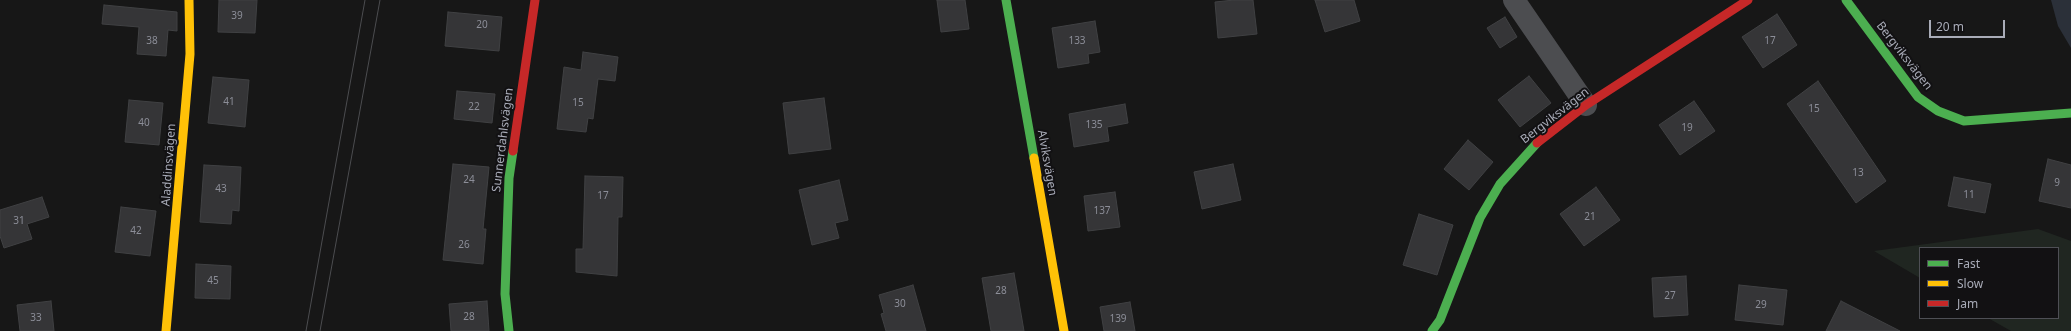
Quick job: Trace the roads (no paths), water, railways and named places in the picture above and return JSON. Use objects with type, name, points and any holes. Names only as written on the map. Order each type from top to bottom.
[{"type":"street","name":"Aladdinsvägen","points":[[166,331],[173,267],[190,54],[189,0]]},
{"type":"street","name":"Sunnerdahlsvägen","points":[[509,331],[505,294],[509,178],[535,0]]},
{"type":"street","name":"Alviksvägen","points":[[1006,0],[1064,331]]},
{"type":"street","points":[[1514,0],[1586,105]]},
{"type":"street","name":"Bergviksvägen","points":[[1432,331],[1440,320],[1480,218],[1500,184],[1531,148],[1586,105],[1748,0]]},
{"type":"street","name":"Bergviksvägen","points":[[1846,0],[1918,97],[1938,111],[1964,121],[2071,114]]},
{"type":"tram line","points":[[306,331],[365,0]]},
{"type":"tram line","points":[[320,331],[380,0]]}]
